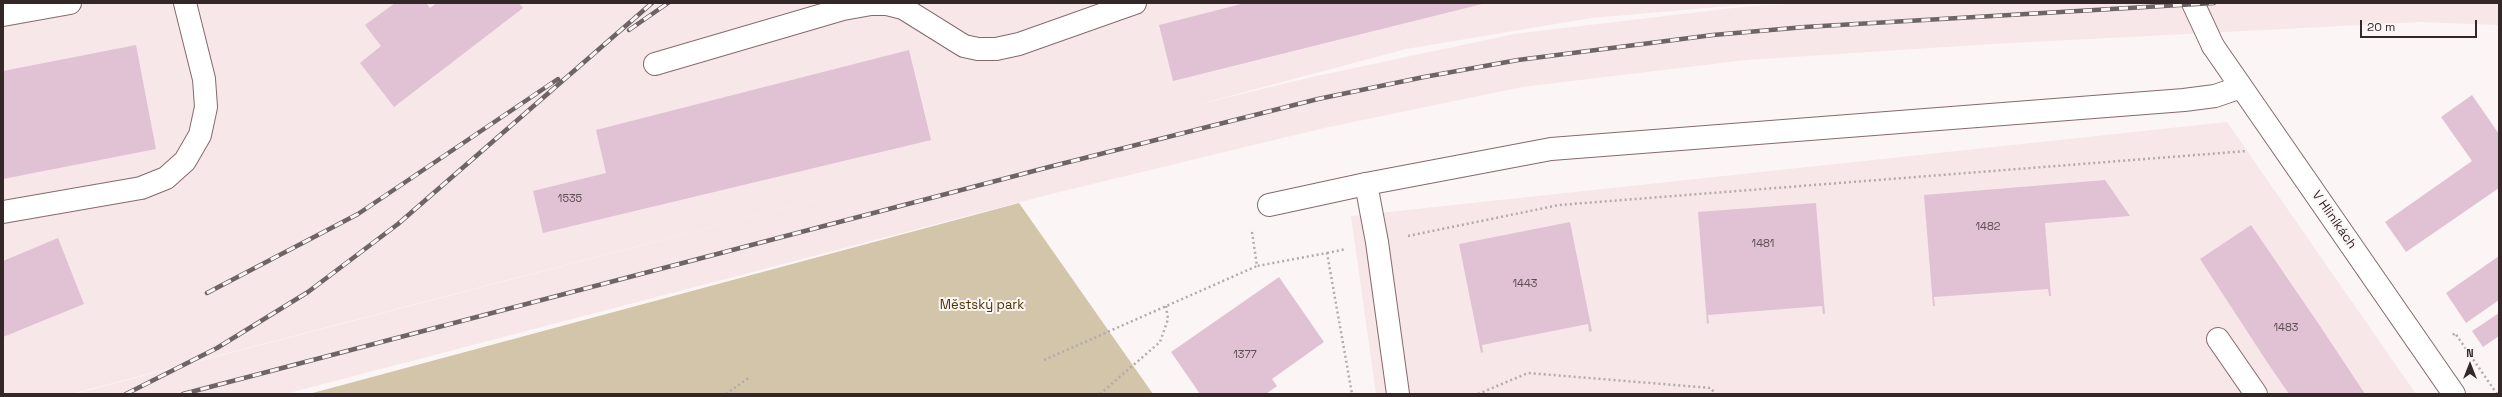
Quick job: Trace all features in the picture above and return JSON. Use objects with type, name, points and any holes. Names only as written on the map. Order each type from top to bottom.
[{"type":"street","points":[[3,15],[70,3]]},
{"type":"street","points":[[3,212],[142,188],[166,178],[185,161],[200,135],[206,108],[204,80],[185,3]]},
{"type":"street","points":[[655,64],[842,6],[887,4],[903,8],[964,46],[978,50],[996,49],[1019,44],[1135,3]]},
{"type":"street","name":"V Hliníkách","points":[[2193,3],[2213,46],[2454,394]]},
{"type":"street","points":[[1269,205],[1366,184],[1558,148],[2191,100],[2215,96],[2241,87]]},
{"type":"street","points":[[1366,184],[1377,242],[1398,394]]},
{"type":"street","points":[[2218,339],[2256,394]]},
{"type":"path","points":[[1044,360],[1257,266],[1560,205],[2284,148]]},
{"type":"path","points":[[1257,266],[1252,228],[1269,205]]},
{"type":"path","points":[[1327,253],[1352,394]]},
{"type":"path","points":[[1100,394],[1160,342],[1168,319],[1166,306]]},
{"type":"path","points":[[1478,394],[1528,373],[1711,388],[1715,394]]},
{"type":"path","points":[[726,394],[750,377]]},
{"type":"shaded area","points":[[3,3],[1765,3],[1591,18],[1406,49],[1196,105],[1312,77],[1514,34],[1741,7],[1804,3],[2499,3],[2499,25],[2419,22],[1992,44],[1746,60],[1522,87],[1324,128],[1055,193],[285,394],[74,394],[956,163],[71,394],[3,394]]},
{"type":"shaded area","points":[[2227,122],[2416,394],[1376,394],[1351,216]]},
{"type":"green space","name":"Městský park","points":[[1019,203],[1153,394],[309,394]]},
{"type":"building","points":[[395,3],[426,3],[430,8],[437,3],[519,3],[523,8],[394,107],[360,63],[381,46],[365,25]]},
{"type":"building","points":[[1245,3],[1482,4],[1173,81],[1159,25]]},
{"type":"building","points":[[136,45],[156,149],[3,179],[3,71]]},
{"type":"building","points":[[909,50],[931,140],[543,233],[533,191],[606,173],[596,130]]},
{"type":"building","points":[[2472,95],[2499,134],[2499,188],[2406,252],[2385,222],[2472,161],[2441,117]]},
{"type":"building","points":[[2105,180],[2130,216],[2045,223],[2051,296],[2049,296],[2048,289],[1934,297],[1935,306],[1933,306],[1924,195]]},
{"type":"building","points":[[1816,203],[1825,314],[1823,314],[1822,306],[1708,315],[1709,323],[1707,324],[1698,212]]},
{"type":"building","points":[[1570,222],[1592,331],[1589,332],[1588,324],[1482,345],[1483,352],[1481,353],[1459,244]]},
{"type":"building","points":[[2251,225],[2365,394],[2289,394],[2267,362],[2200,259]]},
{"type":"building","points":[[58,238],[84,304],[3,337],[3,261]]},
{"type":"building","points":[[2499,256],[2499,300],[2466,323],[2446,293]]},
{"type":"building","points":[[1279,277],[1324,342],[1272,379],[1277,386],[1266,394],[1200,394],[1171,352]]},
{"type":"building","points":[[2499,313],[2499,336],[2483,347],[2472,331]]},
{"type":"railway","points":[[126,394],[217,348],[308,292],[398,224],[652,3]]},
{"type":"railway","points":[[629,30],[668,3]]},
{"type":"railway","points":[[183,394],[1049,167],[1318,99],[1424,77],[1518,60],[1713,35],[1805,27],[2214,3]]},
{"type":"railway","points":[[207,293],[358,214],[558,79]]}]
